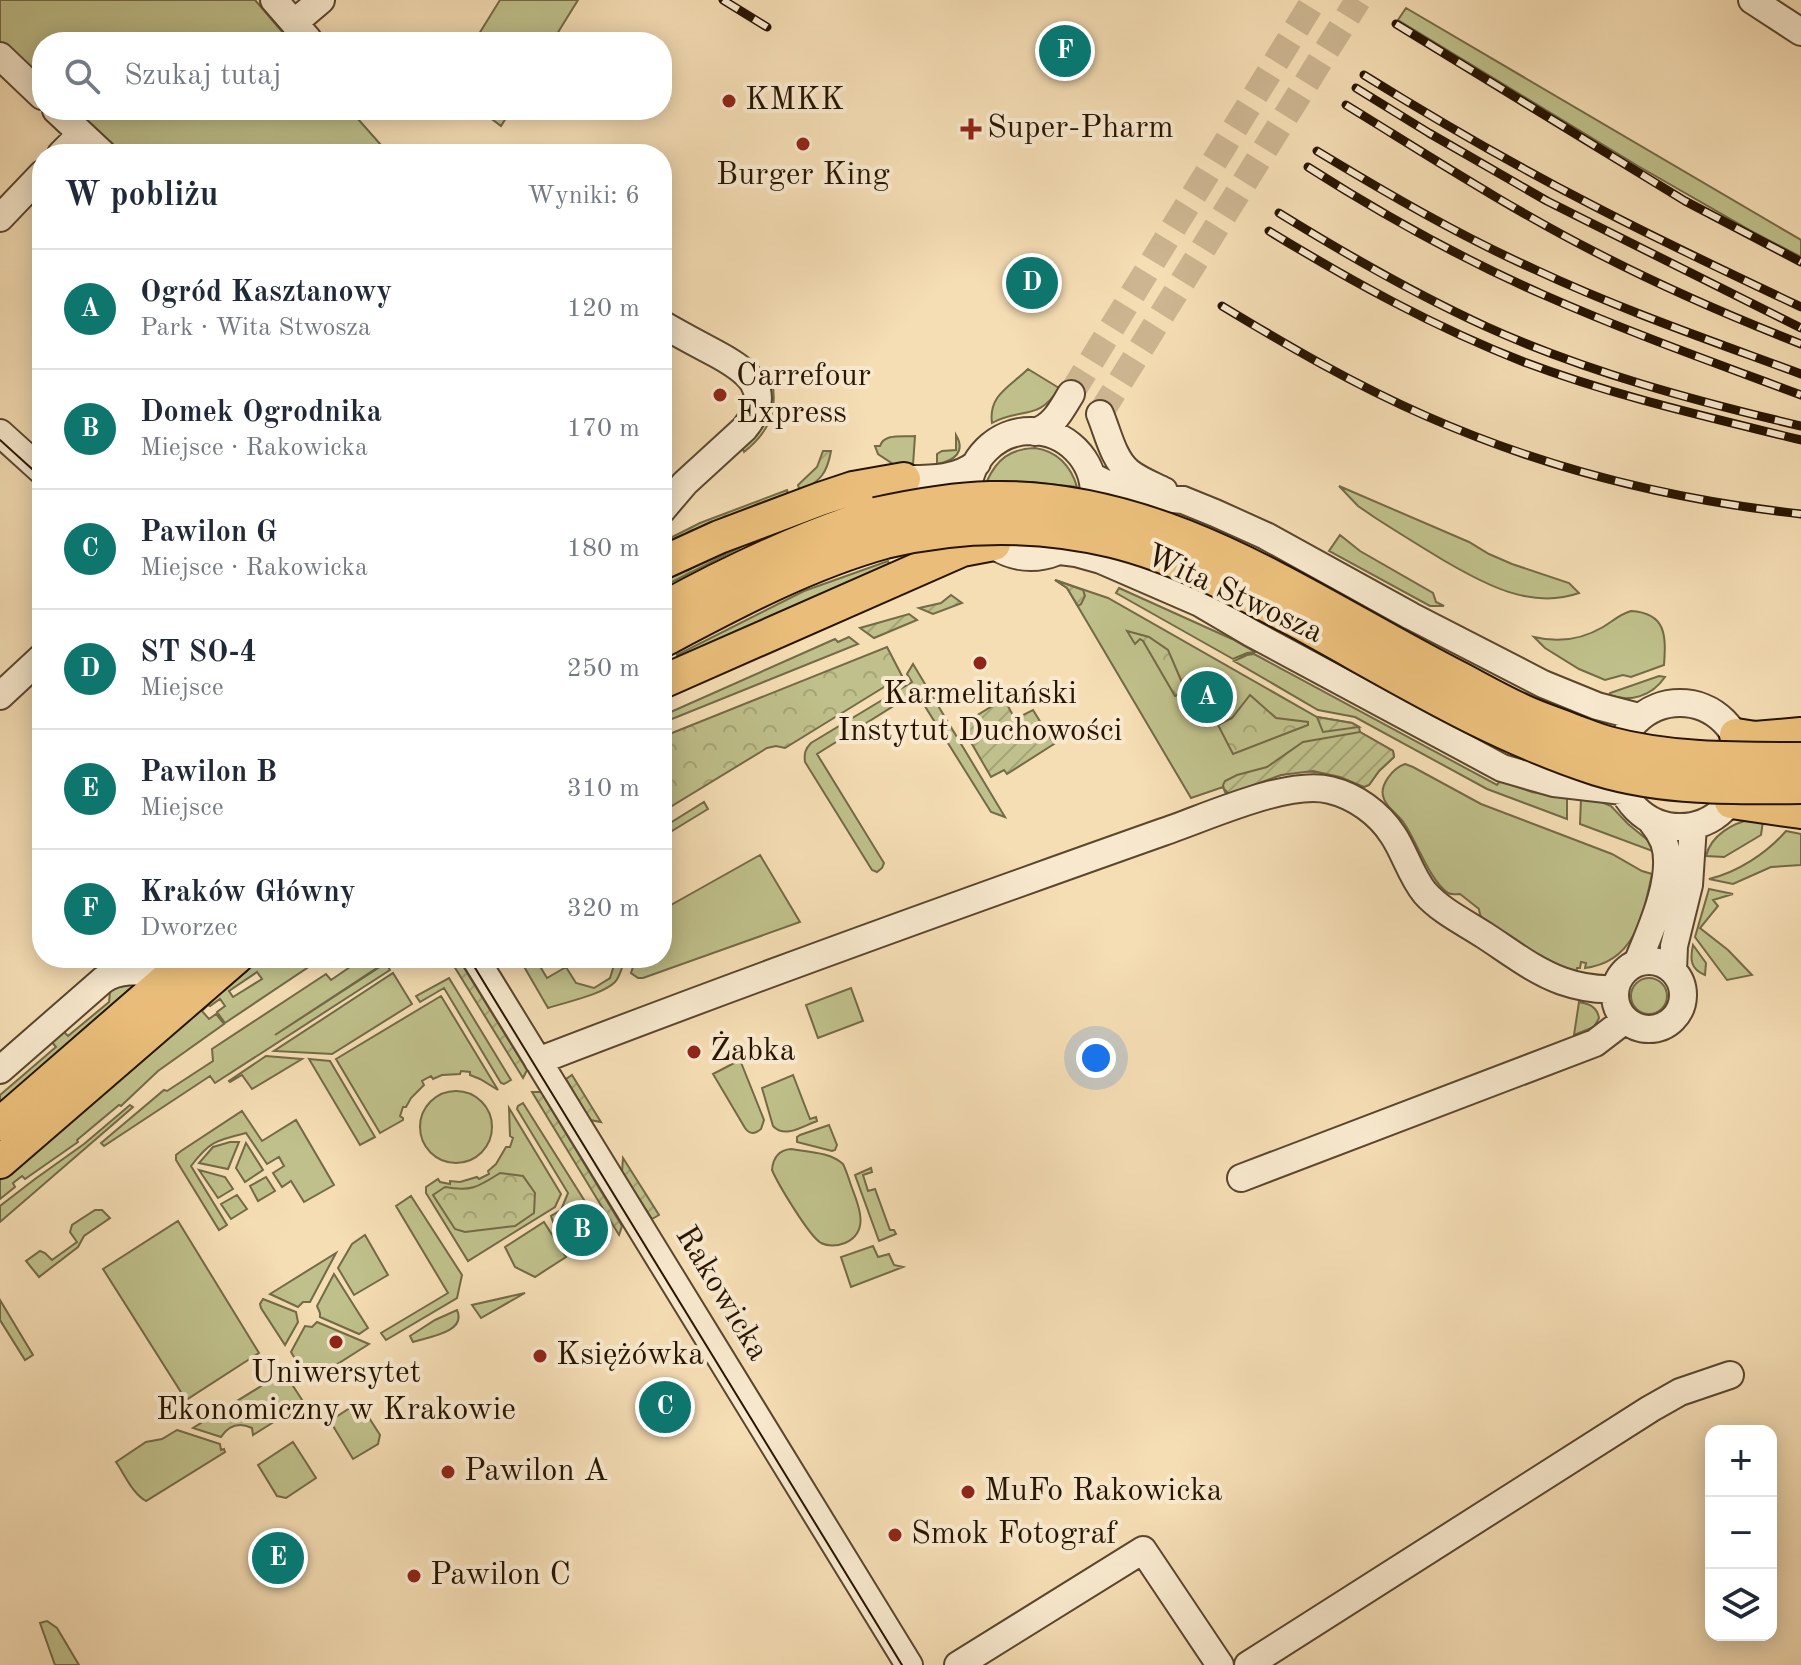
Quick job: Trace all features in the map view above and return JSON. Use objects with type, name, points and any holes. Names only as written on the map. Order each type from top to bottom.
[{"type":"main road","points":[[672,558],[719,537],[853,488],[904,479]]},
{"type":"main road","name":"Wita Stwosza","points":[[672,636],[747,596],[835,557],[918,505],[991,498],[1052,502],[1117,514],[1166,528],[1233,557],[1525,712],[1608,743],[1707,758],[1801,759]]},
{"type":"main road","name":"Wita Stwosza","points":[[672,604],[735,570],[820,532],[880,528],[1010,527],[1053,530],[1112,541],[1170,560],[1274,609],[1514,738],[1599,769],[1660,782],[1711,787],[1801,787]]},
{"type":"main road","points":[[672,678],[962,550],[994,544]]},
{"type":"main road","points":[[1736,735],[1755,738],[1801,734]]},
{"type":"main road","points":[[1731,802],[1801,812]]},
{"type":"main road","points":[[0,1124],[180,968]]},
{"type":"main road","points":[[0,1162],[224,968]]},
{"type":"street","points":[[274,0],[301,31],[321,0]]},
{"type":"street","points":[[1752,0],[1801,32]]},
{"type":"street","points":[[0,56],[32,86]]},
{"type":"street","points":[[66,120],[92,144]]},
{"type":"street","points":[[71,144],[81,134]]},
{"type":"street","points":[[0,218],[32,184]]},
{"type":"street","points":[[672,329],[748,374],[757,390],[758,401],[751,421],[744,429],[672,498]]},
{"type":"street","points":[[1035,432],[1052,423],[1071,394]]},
{"type":"street","points":[[977,463],[969,481],[968,502],[976,525],[994,544],[1020,556],[1042,557],[1060,551],[1076,539],[1088,523],[1094,505],[1090,468],[1084,450],[1086,439],[1100,414],[1117,457],[1126,469],[1183,500]]},
{"type":"street","points":[[904,479],[957,475],[977,463],[991,445],[1008,435],[1022,432],[1065,440],[1090,468]]},
{"type":"street","points":[[0,433],[32,462]]},
{"type":"street","name":"Wita Stwosza","points":[[1090,468],[1117,489],[1183,500],[1266,536],[1543,684],[1597,706],[1639,717]]},
{"type":"street","name":"Wita Stwosza","points":[[1060,551],[1101,560],[1200,603],[1502,768],[1554,783],[1623,791]]},
{"type":"street","points":[[0,696],[32,666]]},
{"type":"street","points":[[1637,963],[1656,962],[1673,971],[1678,978],[1683,995],[1679,1012],[1658,1028],[1640,1029],[1625,1020],[1616,1006],[1615,989],[1623,973],[1637,963],[1654,921],[1665,882],[1667,854],[1651,821],[1630,803],[1623,791],[1618,771],[1619,751],[1626,732],[1652,708],[1684,702],[1701,705],[1717,713],[1736,735],[1742,752],[1743,769],[1731,802],[1720,813],[1693,826],[1678,827],[1651,821]]},
{"type":"street","points":[[538,1061],[1111,850],[1266,796],[1306,788],[1329,789],[1371,810],[1393,834],[1414,877],[1426,893],[1457,918],[1545,974],[1579,987],[1615,989]]},
{"type":"street","points":[[1673,971],[1674,946],[1689,885],[1693,826]]},
{"type":"street","points":[[0,1070],[111,975],[159,968]]},
{"type":"street","name":"Rakowicka","points":[[481,968],[909,1665]]},
{"type":"street","points":[[1241,1178],[1595,1043],[1625,1020]]},
{"type":"street","points":[[1248,1665],[1650,1409],[1680,1392],[1730,1375]]},
{"type":"street","points":[[958,1665],[1143,1550],[1220,1665]]},
{"type":"green space","points":[[0,0],[255,0],[282,32],[32,32],[32,72],[0,42]]},
{"type":"green space","points":[[500,0],[578,0],[558,32],[480,32]]},
{"type":"green space","points":[[1406,8],[1801,240],[1801,257],[1638,166],[1398,20]]},
{"type":"green space","points":[[81,120],[359,120],[380,144],[107,144]]},
{"type":"green space","points":[[1028,369],[1059,388],[1052,399],[1036,410],[992,423],[997,398]]},
{"type":"green space","points":[[772,380],[774,402],[770,420],[760,437],[744,452],[742,447],[766,383]]},
{"type":"green space","points":[[956,435],[960,446],[957,455],[937,464],[937,454],[956,450]]},
{"type":"green space","points":[[915,436],[913,465],[893,464],[878,454],[875,446],[880,446],[890,437]]},
{"type":"green space","points":[[1035,448],[1050,452],[1062,461],[1077,487],[987,481],[1005,457],[1018,450]]},
{"type":"green space","points":[[823,451],[831,451],[825,471],[800,492],[798,485],[817,467]]},
{"type":"green space","points":[[1339,486],[1512,564],[1569,583],[1579,593],[1561,597],[1526,596],[1475,578],[1374,517]]},
{"type":"green space","points":[[787,490],[789,496],[672,543],[672,537]]},
{"type":"green space","points":[[1340,535],[1360,551],[1433,593],[1436,602],[1444,606],[1430,606],[1329,551]]},
{"type":"green space","points":[[748,540],[749,543],[672,582],[672,574]]},
{"type":"green space","points":[[888,561],[890,567],[680,660],[677,655],[804,591]]},
{"type":"green space","points":[[1055,580],[1108,598],[1317,717],[1352,723],[1359,727],[1360,732],[1393,751],[1394,757],[1364,787],[1326,774],[1296,772],[1229,794],[1223,787],[1191,798],[1067,588]]},
{"type":"green space","points":[[1055,580],[1083,590],[1085,596],[1081,604],[1078,606],[1067,588]]},
{"type":"green space","points":[[1119,588],[1255,652],[1233,659],[1116,593]]},
{"type":"green space","points":[[951,595],[962,603],[933,614],[919,608],[941,603]]},
{"type":"green space","points":[[1631,611],[1652,616],[1658,622],[1665,645],[1664,665],[1631,677],[1623,675],[1605,680],[1579,669],[1545,648],[1534,637],[1561,640],[1578,637]]},
{"type":"green space","points":[[909,614],[917,620],[874,638],[860,628]]},
{"type":"green space","points":[[1127,631],[1149,637],[1168,650],[1184,687],[1183,693],[1175,696],[1143,641],[1140,639],[1135,644]]},
{"type":"green space","points":[[849,637],[858,644],[672,719],[672,711],[835,639],[838,642]]},
{"type":"green space","points":[[887,647],[902,676],[785,748],[767,748],[672,806],[672,733]]},
{"type":"green space","points":[[1254,654],[1497,785],[1500,781],[1532,792],[1567,798],[1567,819],[1487,789],[1355,717],[1318,710],[1234,661]]},
{"type":"green space","points":[[913,664],[1005,817],[991,812],[916,692],[817,754],[884,863],[877,872],[872,870],[805,762],[805,754],[811,743],[912,682],[907,674]]},
{"type":"green space","points":[[1659,676],[1665,677],[1660,684],[1640,696],[1625,698],[1609,695],[1610,693]]},
{"type":"green space","points":[[1250,695],[1276,718],[1308,722],[1308,725],[1233,754],[1218,725],[1232,718]]},
{"type":"green space","points":[[1004,699],[1015,719],[1033,710],[1054,744],[1007,774],[1004,770],[991,777],[961,725]]},
{"type":"green space","points":[[1317,717],[1352,723],[1359,727],[1323,732]]},
{"type":"green space","points":[[1360,732],[1393,751],[1394,757],[1369,785],[1364,787],[1313,771],[1281,775],[1229,794],[1224,789],[1225,781],[1267,767],[1303,742]]},
{"type":"green space","points":[[1405,764],[1481,804],[1612,854],[1652,874],[1640,921],[1626,947],[1602,964],[1585,968],[1586,963],[1581,962],[1576,973],[1551,964],[1484,920],[1479,909],[1460,894],[1448,893],[1430,871],[1404,823],[1384,799],[1383,789],[1388,778]]},
{"type":"green space","points":[[1581,798],[1611,806],[1650,842],[1655,852],[1580,824]]},
{"type":"green space","points":[[704,802],[708,809],[672,831],[672,822]]},
{"type":"green space","points":[[1752,819],[1763,821],[1761,835],[1724,857],[1706,856],[1713,842],[1724,831]]},
{"type":"green space","points":[[1786,831],[1801,834],[1801,865],[1771,867],[1733,884],[1709,879],[1751,861]]},
{"type":"green space","points":[[760,855],[800,922],[672,968],[672,904]]},
{"type":"green space","points":[[1709,889],[1733,894],[1713,900],[1718,906],[1700,928],[1728,950],[1752,975],[1727,980],[1695,937]]},
{"type":"green space","points":[[1693,945],[1706,963],[1705,975],[1696,970],[1692,963]]},
{"type":"green space","points":[[250,968],[307,968],[225,1023],[217,1012],[225,1006],[220,999],[208,1005],[202,1011],[209,1019],[216,1014],[224,1024],[158,1071],[78,1142],[25,1179],[22,1176],[13,1183],[15,1187],[0,1199],[0,1179],[180,1024]],"holes":[[[257,972],[262,979],[233,997],[229,991]]]},
{"type":"green space","points":[[349,968],[377,968],[275,1035],[378,968],[390,970],[215,1083],[210,1076],[104,1146],[101,1143],[164,1090],[213,1061],[212,1049],[326,974],[331,980]]},
{"type":"green space","points":[[455,968],[464,968],[527,1070],[523,1078]]},
{"type":"green space","points":[[525,968],[541,968],[547,978],[567,968],[576,983],[594,988],[610,978],[613,968],[622,968],[609,987],[548,1008]]},
{"type":"green space","points":[[633,968],[671,968],[643,978],[631,973]]},
{"type":"green space","points":[[393,973],[412,1004],[332,1054],[274,1051]]},
{"type":"green space","points":[[449,978],[511,1080],[504,1084],[444,988],[420,1002],[416,996]]},
{"type":"green space","points":[[1649,978],[1662,983],[1667,996],[1662,1009],[1649,1014],[1636,1009],[1631,996],[1636,983]]},
{"type":"green space","points":[[111,982],[139,983],[0,1108],[0,1095],[56,1047],[51,1041],[62,1030],[68,1036],[109,1002]]},
{"type":"green space","points":[[851,988],[863,1021],[818,1038],[806,1005]]},
{"type":"green space","points":[[441,996],[498,1090],[470,1075],[470,1072],[461,1071],[460,1074],[433,1079],[431,1076],[422,1081],[424,1085],[403,1107],[400,1116],[403,1120],[380,1133],[336,1059]]},
{"type":"green space","points":[[1579,1002],[1597,1011],[1599,1018],[1594,1027],[1574,1035]]},
{"type":"green space","points":[[266,1056],[302,1059],[252,1089],[242,1075],[229,1081]]},
{"type":"green space","points":[[309,1059],[330,1061],[375,1137],[360,1145]]},
{"type":"green space","points":[[740,1060],[764,1120],[761,1129],[755,1133],[745,1128],[713,1074]]},
{"type":"green space","points":[[572,1075],[601,1122],[590,1120],[566,1079]]},
{"type":"green space","points":[[793,1075],[810,1119],[816,1117],[817,1121],[794,1130],[778,1130],[773,1126],[762,1088]]},
{"type":"green space","points":[[456,1091],[476,1097],[486,1107],[492,1127],[486,1147],[476,1157],[456,1163],[436,1157],[426,1147],[420,1127],[426,1107],[436,1097]]},
{"type":"green space","points":[[532,1092],[541,1092],[622,1226],[619,1235]]},
{"type":"green space","points":[[523,1103],[586,1203],[568,1217],[566,1213],[553,1222],[551,1216],[561,1210],[568,1193],[517,1109]]},
{"type":"green space","points":[[130,1105],[133,1107],[0,1222],[0,1206],[84,1144]]},
{"type":"green space","points":[[509,1108],[561,1194],[555,1207],[468,1261],[426,1193],[426,1187],[438,1179],[450,1184],[450,1181],[479,1179],[489,1174],[488,1171],[506,1147],[510,1147],[513,1138],[510,1136]]},
{"type":"green space","points":[[242,1111],[262,1141],[296,1120],[334,1185],[304,1202],[291,1181],[282,1187],[273,1173],[284,1166],[279,1157],[267,1164],[246,1133],[221,1140],[209,1146],[191,1166],[227,1225],[219,1230],[176,1160],[176,1155]]},
{"type":"green space","points":[[829,1125],[837,1145],[835,1150],[797,1142],[800,1135]]},
{"type":"green space","points":[[239,1142],[228,1169],[199,1163],[213,1147]]},
{"type":"green space","points":[[246,1143],[263,1170],[245,1182],[236,1168]]},
{"type":"green space","points":[[791,1149],[825,1155],[843,1164],[860,1218],[858,1232],[853,1238],[839,1245],[821,1243],[802,1221],[772,1170],[777,1155]]},
{"type":"green space","points":[[623,1158],[659,1215],[652,1219],[622,1172]]},
{"type":"green space","points":[[871,1168],[872,1172],[863,1175],[868,1191],[875,1189],[890,1230],[896,1234],[879,1241],[855,1175]]},
{"type":"green space","points":[[199,1170],[225,1177],[233,1189],[218,1198]]},
{"type":"green space","points":[[500,1173],[523,1176],[535,1193],[534,1213],[515,1226],[465,1232],[455,1229],[433,1195],[445,1187],[474,1187]]},
{"type":"green space","points":[[266,1177],[275,1191],[258,1201],[250,1186]]},
{"type":"green space","points":[[237,1195],[247,1209],[231,1219],[221,1204]]},
{"type":"green space","points":[[411,1196],[462,1275],[457,1298],[386,1340],[381,1333],[448,1293],[396,1206]]},
{"type":"green space","points":[[95,1210],[102,1210],[110,1218],[84,1236],[78,1247],[39,1277],[26,1261],[40,1251],[52,1260],[77,1242],[70,1232],[72,1225]]},
{"type":"green space","points":[[178,1221],[259,1353],[186,1400],[103,1269]]},
{"type":"green space","points":[[544,1222],[566,1257],[535,1277],[515,1267],[505,1247]]},
{"type":"green space","points":[[365,1235],[388,1275],[354,1295],[338,1268],[352,1244]]},
{"type":"green space","points":[[873,1246],[878,1257],[889,1254],[894,1265],[903,1267],[851,1287],[841,1257]]},
{"type":"green space","points":[[336,1253],[310,1302],[303,1302],[298,1307],[270,1294]]},
{"type":"green space","points":[[334,1274],[368,1328],[359,1334],[320,1317],[317,1306]]},
{"type":"green space","points":[[525,1293],[481,1318],[472,1305]]},
{"type":"green space","points":[[263,1299],[296,1312],[298,1322],[285,1345],[261,1308]]},
{"type":"green space","points":[[0,1300],[33,1355],[25,1360],[0,1320]]},
{"type":"green space","points":[[457,1310],[459,1317],[452,1328],[413,1342],[410,1336]]},
{"type":"green space","points":[[317,1322],[369,1344],[309,1382],[291,1352],[305,1326],[312,1327]]},
{"type":"green space","points":[[284,1372],[304,1403],[253,1435],[252,1428],[243,1425],[231,1427],[221,1437],[193,1428]]},
{"type":"green space","points":[[359,1402],[380,1435],[378,1444],[353,1459],[330,1421]]},
{"type":"green space","points":[[177,1430],[220,1444],[225,1452],[146,1501],[133,1489],[116,1462],[146,1442],[162,1439]]},
{"type":"green space","points":[[293,1442],[316,1478],[286,1498],[277,1496],[258,1465]]},
{"type":"green space","points":[[47,1621],[57,1628],[79,1665],[55,1665],[40,1623]]},
{"type":"tunnel","points":[[1071,394],[1314,0]]},
{"type":"tunnel","points":[[1100,414],[1358,0]]},
{"type":"tram line","points":[[0,440],[32,469]]},
{"type":"tram line","points":[[475,968],[902,1665]]},
{"type":"railway","points":[[723,0],[767,27]]},
{"type":"railway","points":[[1396,24],[1685,201],[1801,262]]},
{"type":"railway","points":[[1364,75],[1563,190],[1801,307]]},
{"type":"railway","points":[[1356,88],[1547,201],[1801,328]]},
{"type":"railway","points":[[1346,105],[1534,219],[1624,267],[1801,344]]},
{"type":"railway","points":[[1317,151],[1425,214],[1568,285],[1801,374]]},
{"type":"railway","points":[[1308,167],[1423,236],[1513,281],[1576,309],[1801,395]]},
{"type":"railway","points":[[1279,213],[1407,288],[1525,343],[1642,384],[1801,426]]},
{"type":"railway","points":[[1269,231],[1394,302],[1524,362],[1627,396],[1801,440]]},
{"type":"railway","points":[[1222,306],[1373,391],[1471,435],[1563,466],[1657,491],[1801,514]]},
{"type":"place","name":"Kraków Główny","points":[[1065,51]]},
{"type":"place","name":"KMKK","points":[[729,101]]},
{"type":"place","name":"Super-Pharm","points":[[971,129]]},
{"type":"place","name":"Burger King","points":[[803,144]]},
{"type":"place","name":"ST SO-4","points":[[1032,283]]},
{"type":"place","name":"Carrefour Express","points":[[720,395]]},
{"type":"place","name":"Karmelitański Instytut Duchowości","points":[[980,663]]},
{"type":"place","name":"Ogród Kasztanowy","points":[[1207,697]]},
{"type":"place","name":"Żabka","points":[[694,1052]]},
{"type":"place","name":"Domek Ogrodnika","points":[[582,1230]]},
{"type":"place","name":"Uniwersytet Ekonomiczny w Krakowie","points":[[336,1342]]},
{"type":"place","name":"Księżówka","points":[[540,1356]]},
{"type":"place","name":"Pawilon G","points":[[665,1407]]},
{"type":"place","name":"Pawilon A","points":[[448,1472]]},
{"type":"place","name":"MuFo Rakowicka","points":[[968,1492]]},
{"type":"place","name":"Smok Fotograf","points":[[895,1535]]},
{"type":"place","name":"Pawilon B","points":[[278,1558]]},
{"type":"place","name":"Pawilon C","points":[[414,1576]]}]
